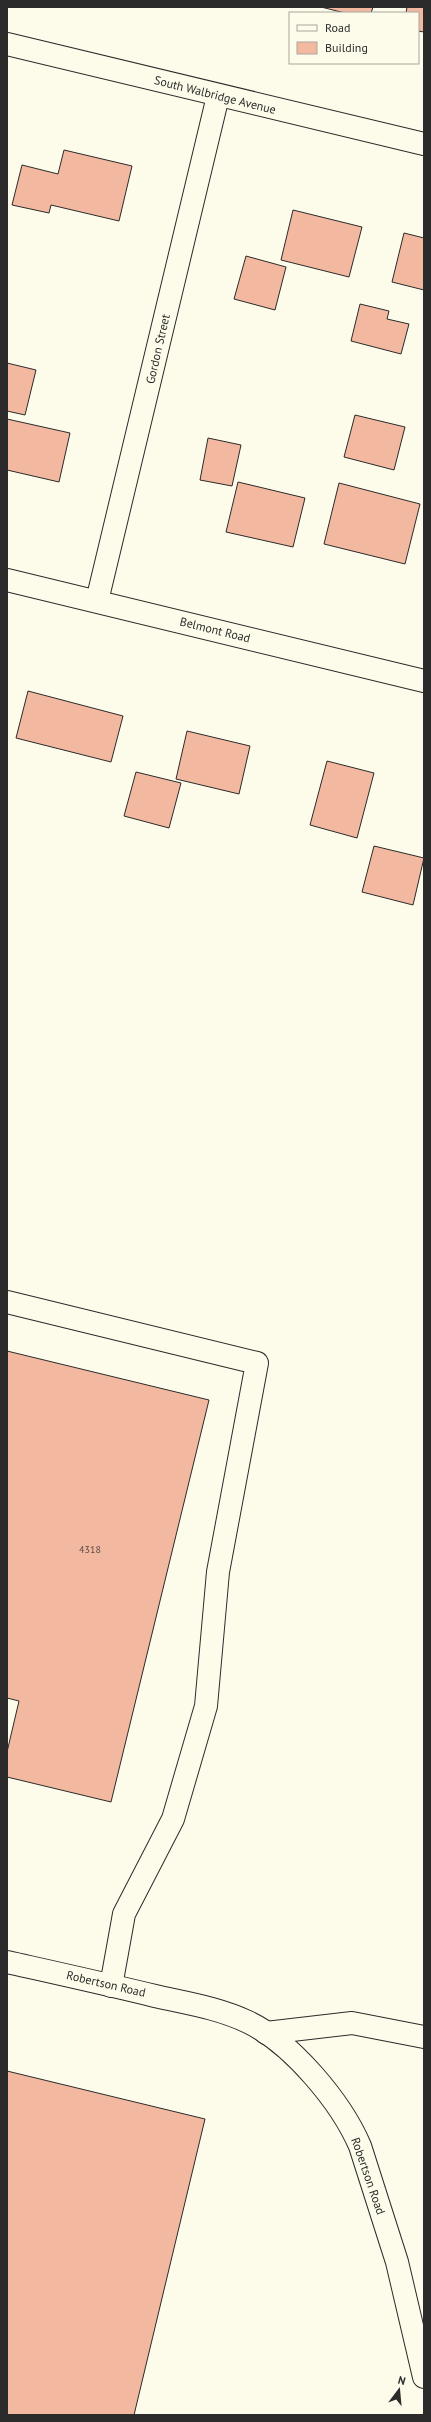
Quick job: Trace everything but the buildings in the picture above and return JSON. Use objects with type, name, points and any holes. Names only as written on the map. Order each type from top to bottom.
[{"type":"street","name":"South Walbridge Avenue","points":[[7,44],[218,96],[424,144]]},
{"type":"street","name":"Gordon Street","points":[[97,602],[218,96]]},
{"type":"street","name":"Belmont Road","points":[[7,580],[424,681]]},
{"type":"street","points":[[7,1302],[257,1363],[218,1572],[206,1706],[173,1819],[124,1914],[111,1986]]},
{"type":"street","name":"Robertson Road","points":[[7,1962],[208,2008],[248,2022],[266,2033],[289,2052],[325,2091],[352,2129],[360,2146],[397,2262],[424,2378]]},
{"type":"street","points":[[266,2033],[352,2023],[424,2037]]}]
